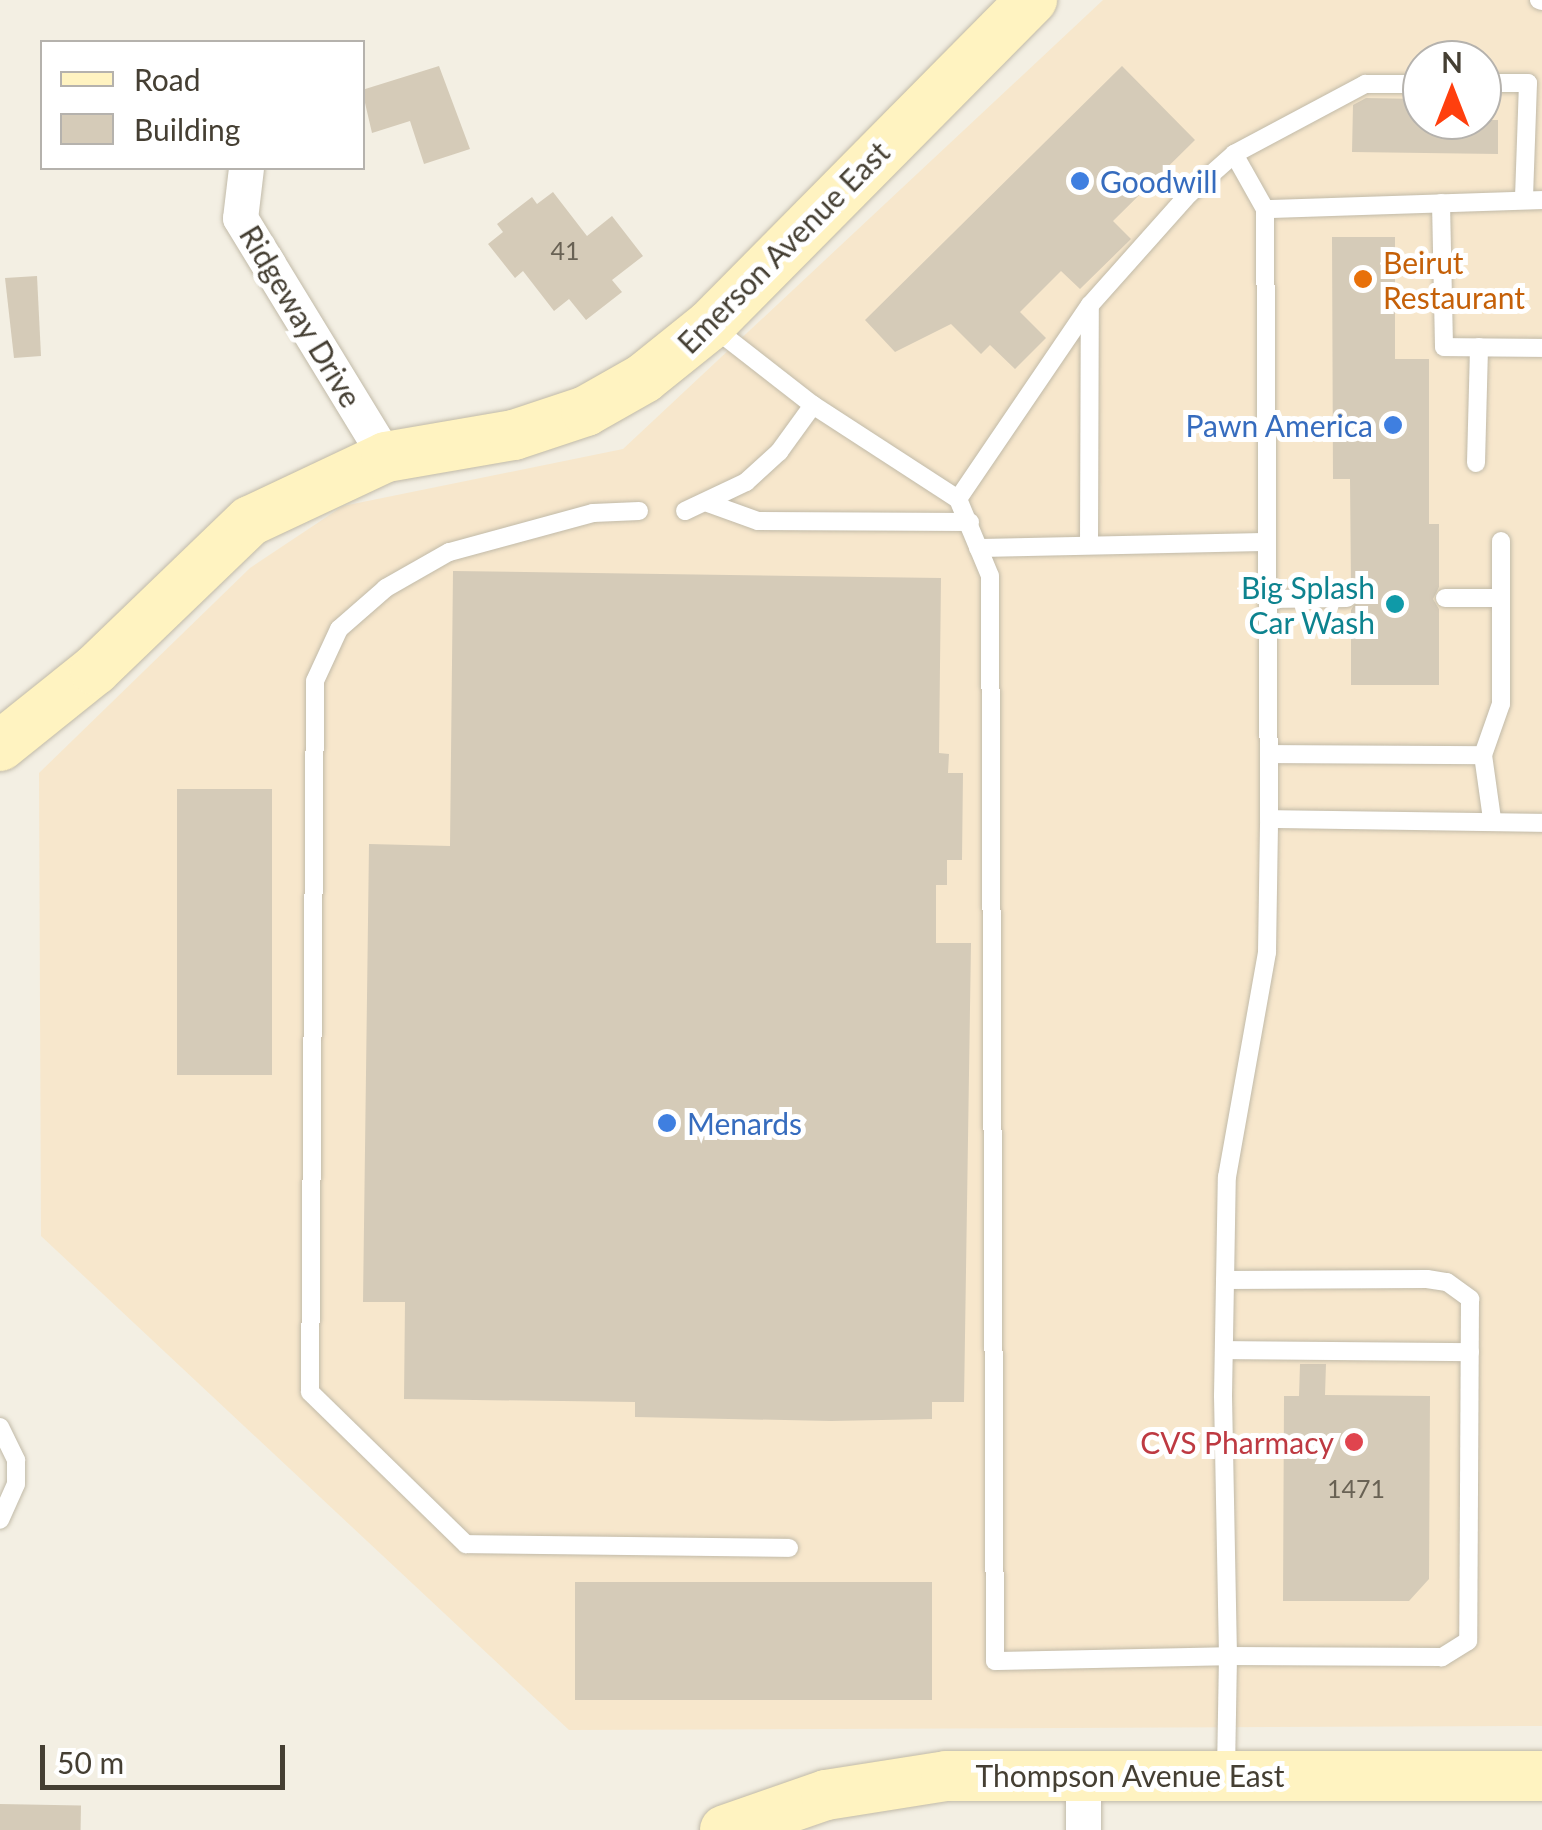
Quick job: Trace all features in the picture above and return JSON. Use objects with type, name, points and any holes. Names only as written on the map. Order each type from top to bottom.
[{"type":"street","name":"Emerson Avenue East","points":[[0,746],[95,670],[250,521],[386,457],[514,435],[586,410],[644,378],[710,325],[1032,0]]},
{"type":"street","name":"Ridgeway Drive","points":[[246,170],[240,218],[386,457]]},
{"type":"street","points":[[1084,1773],[1084,1830]]},
{"type":"street","name":"Thompson Avenue East","points":[[725,1830],[826,1795],[946,1776],[1542,1776]]},
{"type":"lane","points":[[1265,209],[1533,200],[1528,83],[1502,84]]},
{"type":"lane","points":[[958,499],[1090,305],[1189,194],[1234,154],[1365,84],[1402,84]]},
{"type":"lane","points":[[1226,1774],[1227,1176],[1267,952],[1269,819],[1265,209],[1234,154]]},
{"type":"lane","points":[[1441,203],[1444,347],[1542,348]]},
{"type":"lane","points":[[1088,546],[1090,305]]},
{"type":"lane","points":[[710,325],[812,405],[958,499],[990,576],[995,1661],[1442,1657],[1468,1641],[1470,1299],[1448,1282],[1225,1280]]},
{"type":"lane","points":[[1476,463],[1479,347]]},
{"type":"lane","points":[[686,511],[708,503],[779,452],[812,405]]},
{"type":"lane","points":[[708,503],[758,521],[970,522]]},
{"type":"lane","points":[[639,511],[593,513],[449,552],[386,588],[339,629],[315,681],[310,1392],[466,1544],[789,1548]]},
{"type":"lane","points":[[1492,820],[1483,755],[1501,704],[1501,541]]},
{"type":"lane","points":[[978,548],[1266,542]]},
{"type":"lane","points":[[1267,599],[1346,598]]},
{"type":"lane","points":[[1445,598],[1501,598]]},
{"type":"lane","points":[[1268,754],[1483,755]]},
{"type":"lane","points":[[1269,819],[1542,823]]},
{"type":"lane","points":[[1224,1350],[1470,1352]]},
{"type":"lane","points":[[0,1427],[16,1460],[16,1484],[0,1520]]},
{"type":"shaded area","points":[[1103,0],[1542,0],[1542,1726],[569,1730],[41,1236],[39,773],[250,568],[343,506],[623,449]]},
{"type":"building","points":[[439,66],[470,149],[424,164],[410,121],[372,133],[365,89]]},
{"type":"building","name":"Goodwill","points":[[1122,66],[1195,140],[1113,221],[1131,239],[1080,289],[1061,271],[1020,312],[1046,338],[1015,369],[990,345],[981,354],[951,324],[895,352],[865,320]]},
{"type":"building","points":[[1366,98],[1402,99],[1402,140],[1498,140],[1498,154],[1352,152],[1353,105]]},
{"type":"building","points":[[553,192],[587,236],[612,216],[643,256],[612,280],[622,292],[586,320],[569,299],[554,311],[523,271],[515,278],[488,244],[503,232],[497,224],[532,197],[537,204]]},
{"type":"building","points":[[1332,237],[1395,237],[1395,359],[1429,359],[1429,524],[1439,524],[1439,587],[1433,599],[1439,609],[1439,685],[1351,685],[1351,610],[1359,597],[1351,586],[1350,479],[1333,479]]},
{"type":"building","points":[[37,276],[41,356],[14,358],[5,278]]},
{"type":"building","name":"Menards","points":[[453,571],[941,578],[939,753],[949,754],[948,773],[963,773],[962,860],[947,860],[947,885],[936,885],[936,943],[971,943],[964,1402],[932,1402],[932,1419],[831,1421],[635,1417],[635,1402],[404,1399],[405,1302],[363,1302],[369,844],[450,846]]},
{"type":"building","points":[[177,789],[272,789],[272,1075],[177,1075]]},
{"type":"building","name":"CVS Pharmacy","points":[[1300,1364],[1326,1364],[1325,1395],[1430,1396],[1429,1579],[1409,1601],[1283,1601],[1284,1396],[1299,1396]]},
{"type":"building","points":[[575,1582],[932,1582],[932,1700],[575,1700]]},
{"type":"building","points":[[0,1804],[81,1805],[81,1830],[0,1830]]},
{"type":"place","name":"Goodwill","points":[[1080,181]]},
{"type":"place","name":"Beirut Restaurant","points":[[1363,279]]},
{"type":"place","name":"Pawn America","points":[[1393,425]]},
{"type":"place","name":"Big Splash Car Wash","points":[[1395,604]]},
{"type":"place","name":"Menards","points":[[667,1123]]},
{"type":"place","name":"CVS Pharmacy","points":[[1354,1442]]}]
